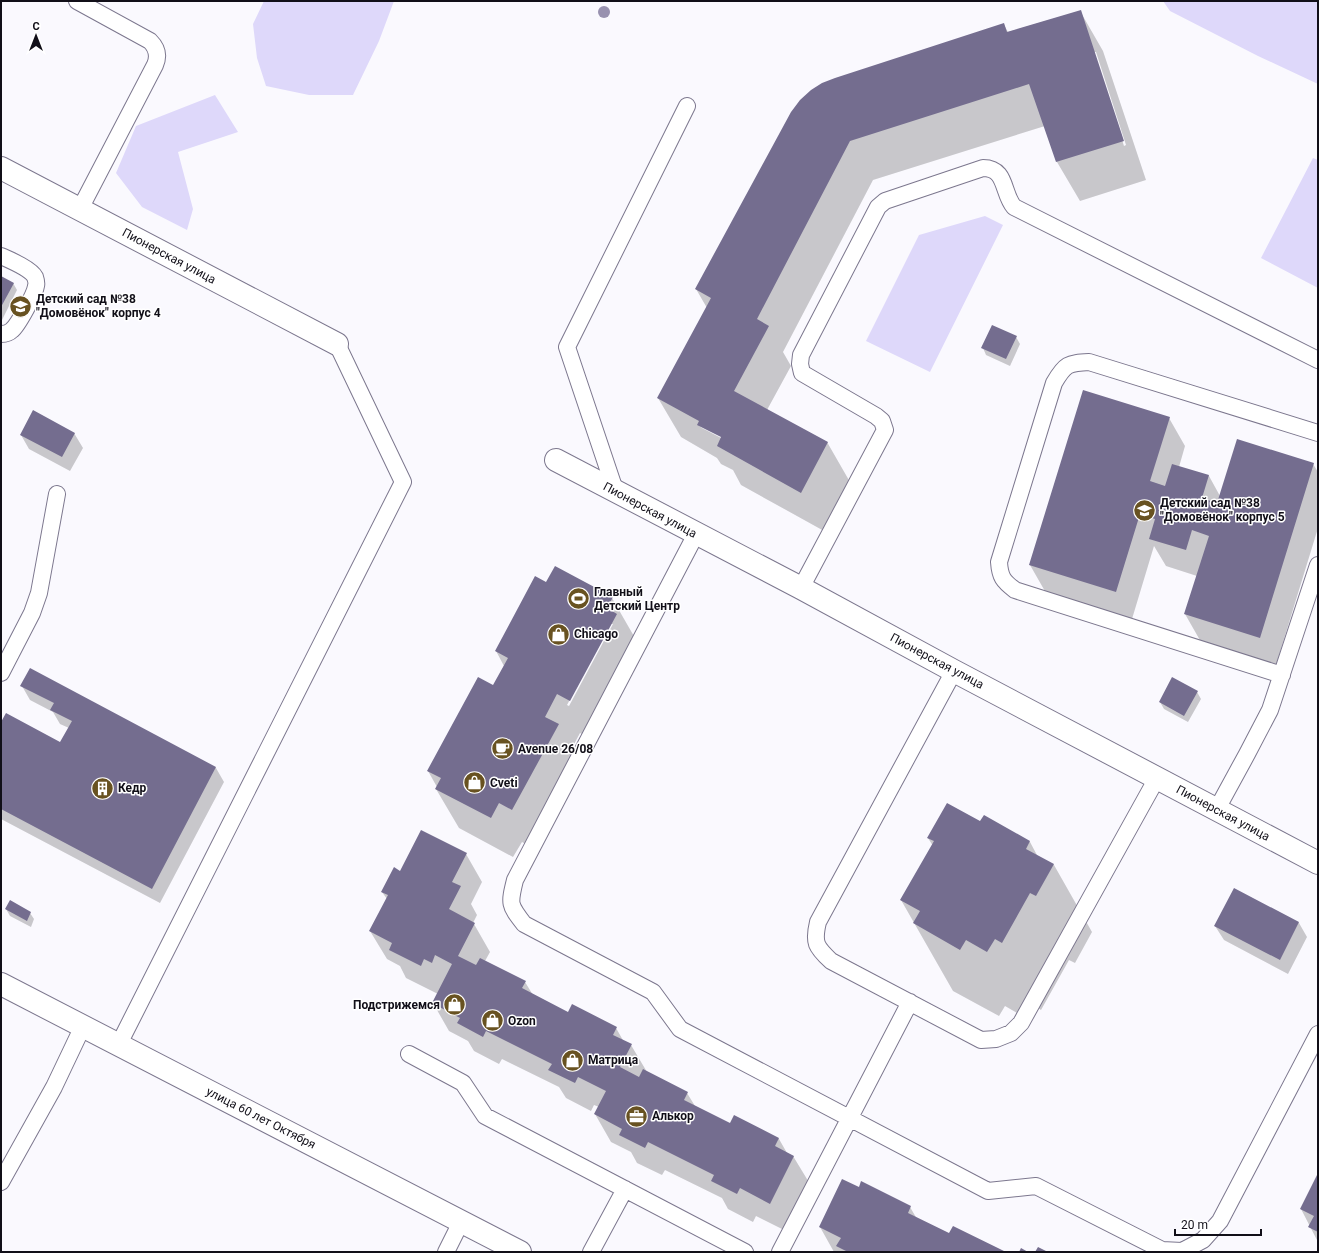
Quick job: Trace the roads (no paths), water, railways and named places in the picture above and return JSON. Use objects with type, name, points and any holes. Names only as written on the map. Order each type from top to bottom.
[{"type":"street","name":"Пионерская улица","points":[[1,168],[337,344]]},
{"type":"street","name":"Пионерская улица","points":[[556,460],[801,588],[954,671],[1318,863]]},
{"type":"street","name":"улица 60 лет Октября","points":[[1,984],[520,1252]]},
{"type":"lane","points":[[76,1],[150,41],[157,53],[155,65],[80,209]]},
{"type":"lane","points":[[616,492],[567,347],[687,106]]},
{"type":"lane","points":[[801,588],[885,430],[882,421],[876,416],[802,373],[800,364],[801,356],[878,207],[885,201],[984,168],[991,168],[996,170],[1001,177],[1009,201],[1014,207],[1318,360]]},
{"type":"lane","points":[[1,256],[32,272],[37,285],[17,326],[12,331],[1,334]]},
{"type":"lane","points":[[119,1044],[403,482],[337,344]]},
{"type":"lane","points":[[1282,675],[1014,590],[1006,584],[1000,575],[999,562],[1054,383],[1062,370],[1073,363],[1089,362],[1318,433]]},
{"type":"lane","points":[[1,673],[32,613],[39,593],[57,494]]},
{"type":"lane","points":[[696,534],[515,880],[511,897],[512,910],[524,924],[653,992],[680,1029],[988,1191],[1036,1186],[1162,1250],[1182,1250],[1203,1240],[1220,1221],[1318,1034]]},
{"type":"lane","points":[[1217,809],[1270,710],[1318,565]]},
{"type":"lane","points":[[954,671],[818,922],[815,935],[819,950],[831,961],[981,1040],[996,1039],[1010,1034],[1021,1023],[1157,778]]},
{"type":"lane","points":[[780,1252],[910,1002]]},
{"type":"lane","points":[[1,1182],[54,1087],[83,1026]]},
{"type":"lane","points":[[409,1054],[463,1083],[485,1116],[745,1252]]},
{"type":"lane","points":[[590,1252],[625,1189]]},
{"type":"lane","points":[[446,1252],[461,1222]]},
{"type":"place","name":"Детский сад №38 \"Домовёнок\" корпус 4","points":[[21,306]]},
{"type":"place","name":"Детский сад №38 \"Домовёнок\" корпус 5","points":[[1144,510]]},
{"type":"place","name":"Главный Детский Центр","points":[[579,599]]},
{"type":"place","name":"Chicago","points":[[558,634]]},
{"type":"place","name":"Avenue 26/08","points":[[502,749]]},
{"type":"place","name":"Cveti","points":[[474,783]]},
{"type":"place","name":"Кедр","points":[[103,788]]},
{"type":"place","name":"Подстрижемся","points":[[455,1005]]},
{"type":"place","name":"Ozon","points":[[493,1021]]},
{"type":"place","name":"Матрица","points":[[572,1060]]},
{"type":"place","name":"Алькор","points":[[637,1116]]}]
